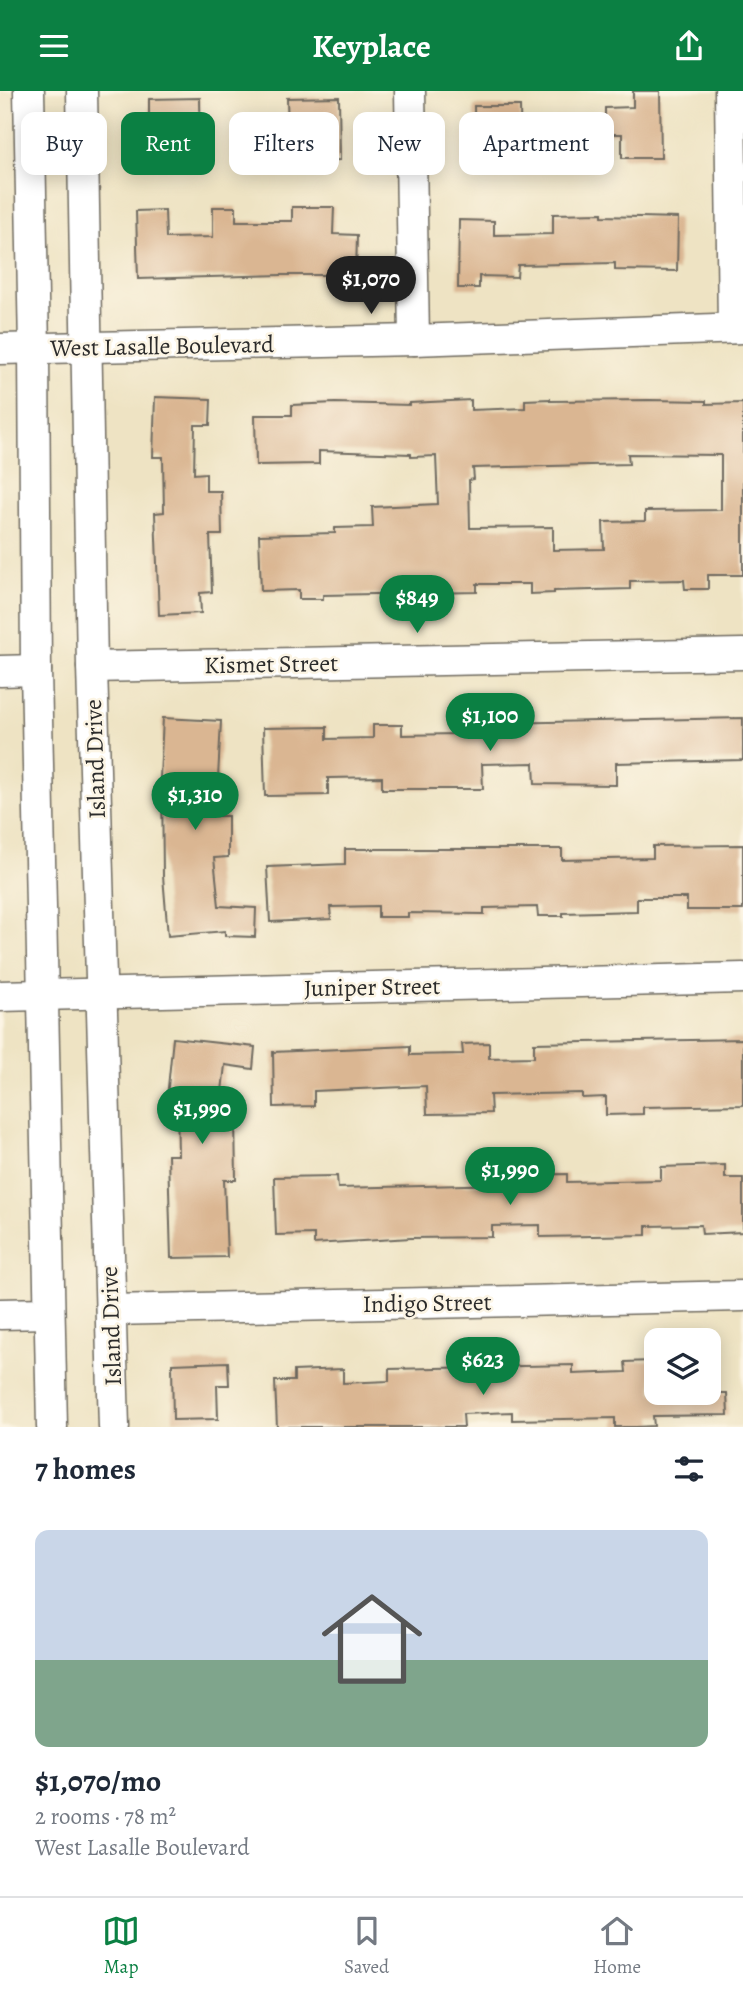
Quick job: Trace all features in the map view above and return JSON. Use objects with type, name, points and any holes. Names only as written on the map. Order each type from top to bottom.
[{"type":"street","points":[[29,91],[36,670],[52,1427]]},
{"type":"street","name":"Island Drive","points":[[82,91],[92,667],[114,1427]]},
{"type":"street","points":[[410,91],[414,340]]},
{"type":"street","points":[[730,91],[738,328]]},
{"type":"street","name":"West Lasalle Boulevard","points":[[0,349],[414,340],[738,328]]},
{"type":"street","name":"Kismet Street","points":[[92,667],[743,654]]},
{"type":"street","points":[[0,671],[36,670]]},
{"type":"street","name":"Juniper Street","points":[[0,996],[743,978]]},
{"type":"street","name":"Indigo Street","points":[[111,1310],[743,1296]]},
{"type":"street","points":[[0,1314],[49,1313]]},
{"type":"building","points":[[633,91],[660,91],[661,158],[622,158],[622,134],[614,134],[614,112],[605,112],[605,108],[633,107]]},
{"type":"building","points":[[339,97],[340,160],[339,112],[287,112],[287,98]]},
{"type":"building","points":[[200,98],[200,112],[149,112],[149,99]]},
{"type":"building","points":[[474,106],[520,106],[520,112],[474,112]]},
{"type":"building","points":[[213,207],[236,207],[236,221],[292,221],[292,207],[334,207],[333,234],[357,235],[356,275],[138,279],[136,211],[165,210],[166,238],[213,237]]},
{"type":"building","points":[[602,213],[602,216],[678,218],[677,271],[615,270],[615,263],[518,265],[517,277],[479,276],[479,288],[458,288],[459,220],[494,221],[494,235],[553,234],[553,214]]},
{"type":"building","points":[[155,397],[211,399],[210,425],[195,425],[194,474],[206,473],[206,491],[221,491],[222,535],[210,535],[212,592],[200,593],[201,613],[159,615],[155,513],[164,512],[163,457],[153,457]]},
{"type":"building","points":[[471,400],[471,410],[525,408],[525,400],[743,403],[743,575],[708,575],[708,589],[685,589],[684,580],[630,581],[630,589],[530,594],[530,584],[477,584],[477,592],[323,595],[323,599],[299,599],[299,590],[261,591],[259,535],[335,533],[335,528],[373,527],[372,507],[438,504],[436,456],[319,451],[319,464],[256,465],[255,415],[292,415],[292,405],[335,403],[410,405]],"holes":[[[628,454],[721,455],[721,510],[645,511],[645,521],[603,522],[604,549],[553,550],[553,527],[470,528],[469,480],[474,479],[473,468],[629,464]]]},
{"type":"building","points":[[163,718],[221,721],[216,816],[228,816],[228,857],[214,858],[219,906],[256,908],[255,937],[225,936],[225,931],[168,936],[160,778]]},
{"type":"building","points":[[743,718],[743,760],[616,763],[616,785],[535,784],[534,763],[482,764],[483,789],[382,789],[382,777],[328,778],[328,795],[265,796],[263,728],[327,727],[327,739],[373,738],[373,725],[402,725],[402,735],[456,734],[455,724]]},
{"type":"building","points":[[743,845],[743,910],[687,910],[687,898],[637,898],[637,911],[563,913],[563,916],[538,916],[537,907],[484,908],[484,914],[408,913],[408,917],[378,917],[378,906],[330,907],[331,919],[270,922],[267,867],[345,864],[345,849],[562,849],[562,860],[653,858],[653,846]]},
{"type":"building","points":[[173,1038],[255,1047],[253,1069],[225,1065],[219,1118],[235,1118],[236,1180],[224,1180],[227,1257],[171,1258],[168,1155],[178,1155],[177,1098],[167,1097]]},
{"type":"building","points":[[743,1039],[743,1105],[643,1107],[643,1114],[606,1115],[606,1097],[582,1098],[582,1093],[490,1095],[491,1113],[427,1114],[426,1086],[314,1091],[314,1106],[274,1107],[273,1052],[410,1046],[410,1055],[463,1054],[462,1044],[489,1043],[489,1058],[534,1057],[534,1043]]},
{"type":"building","points":[[725,1165],[725,1178],[743,1178],[743,1232],[702,1234],[701,1225],[646,1226],[646,1235],[540,1237],[540,1225],[492,1226],[492,1237],[411,1238],[314,1244],[314,1234],[276,1235],[274,1177],[337,1176],[338,1188],[507,1184],[507,1175],[567,1174],[567,1182],[661,1180],[661,1167]]},
{"type":"building","points":[[644,1361],[644,1405],[721,1405],[721,1393],[727,1393],[728,1415],[653,1416],[654,1426],[636,1427],[615,1427],[615,1418],[512,1420],[512,1412],[463,1414],[464,1427],[277,1427],[275,1381],[294,1381],[294,1371],[343,1369],[343,1383],[389,1381],[389,1369],[573,1365],[573,1374],[626,1372],[625,1362]]},
{"type":"building","points":[[228,1362],[229,1385],[217,1385],[218,1419],[173,1420],[172,1364]]}]
